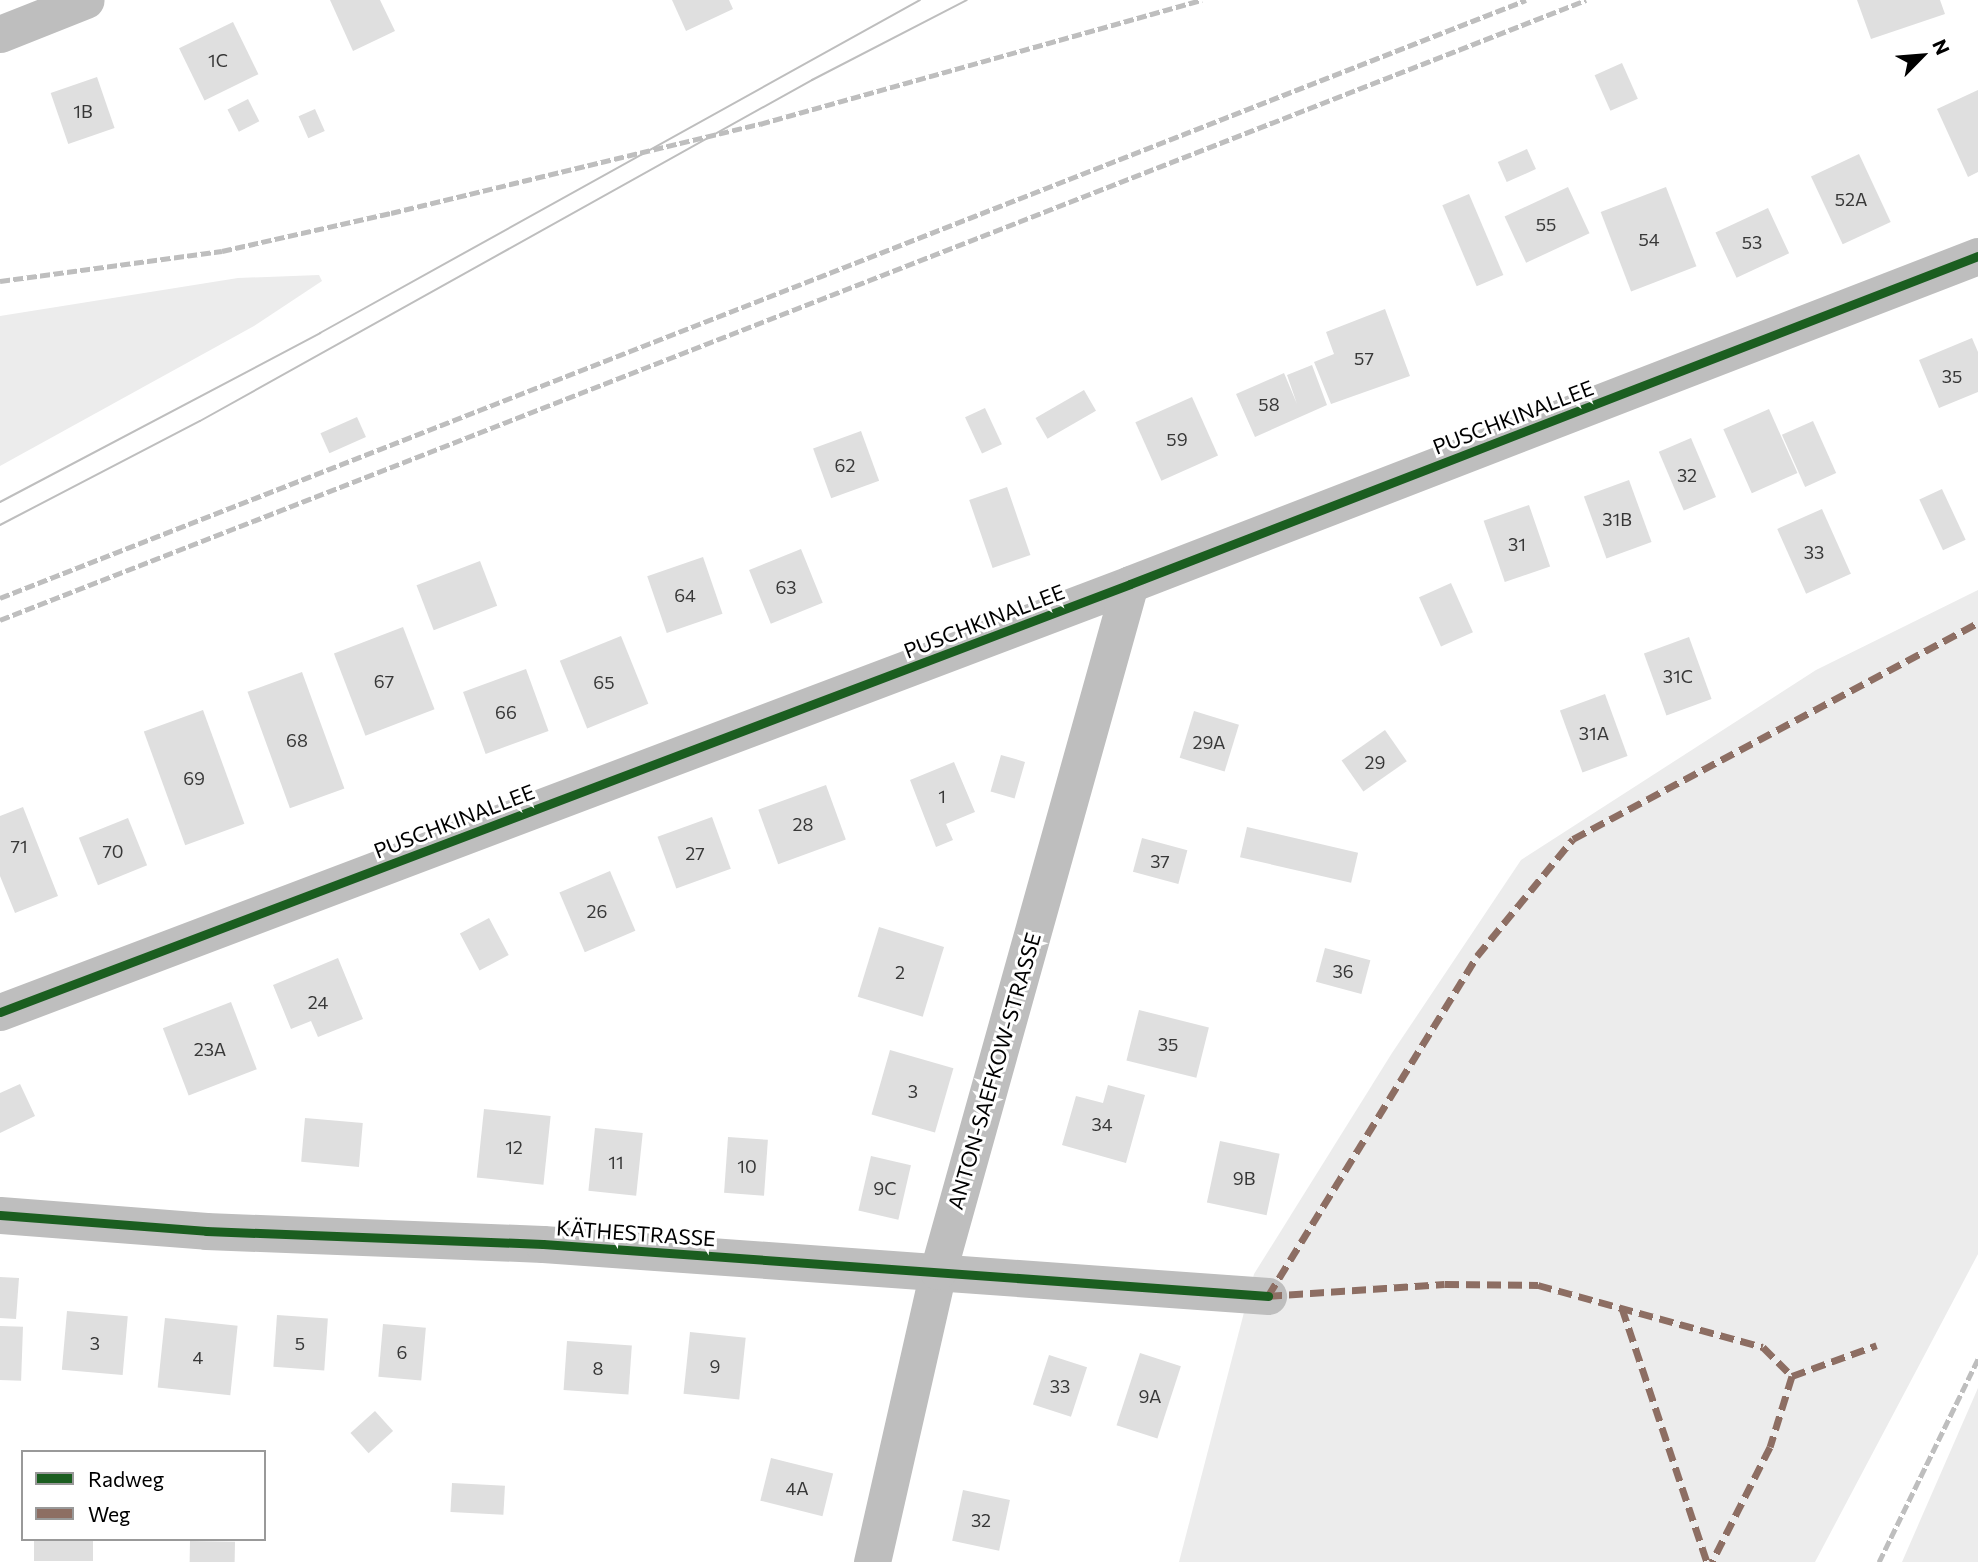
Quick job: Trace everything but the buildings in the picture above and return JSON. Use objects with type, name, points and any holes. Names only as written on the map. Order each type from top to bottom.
[{"type":"street","points":[[0,34],[86,0]]},
{"type":"street","name":"PUSCHKINALLEE","points":[[0,1012],[1130,584],[1978,256]]},
{"type":"street","name":"ANTON-SAEFKOW-STRASSE","points":[[872,1562],[938,1271],[1130,584]]},
{"type":"street","name":"KÄTHESTRASSE","points":[[0,1215],[206,1231],[543,1244],[1268,1296]]},
{"type":"shaded area","points":[[319,275],[322,281],[254,326],[0,466],[0,316],[238,278]]},
{"type":"shaded area","points":[[1978,590],[1978,1254],[1815,1562],[1179,1562],[1254,1274],[1392,1053],[1521,860],[1816,670]]},
{"type":"shaded area","points":[[1978,1388],[1978,1562],[1902,1562]]},
{"type":"tram line","points":[[0,502],[320,333],[920,0]]},
{"type":"tram line","points":[[0,525],[200,421],[812,80],[967,0]]},
{"type":"railway","points":[[0,281],[222,251],[391,213],[760,124],[1202,0]]},
{"type":"railway","points":[[0,598],[1526,0]]},
{"type":"railway","points":[[0,620],[1586,0]]},
{"type":"railway","points":[[1879,1562],[1978,1359]]},
{"type":"marked path","points":[[1268,1296],[1477,956],[1573,839],[1978,623]]},
{"type":"marked path","points":[[1268,1296],[1445,1284],[1538,1285],[1763,1347],[1792,1376],[1770,1447],[1712,1562]]},
{"type":"marked path","points":[[1622,1308],[1707,1562]]},
{"type":"marked path","points":[[1792,1376],[1877,1345]]},
{"type":"cycle path","points":[[0,1012],[1130,584],[1978,256]]},
{"type":"cycle path","points":[[0,1215],[206,1231],[543,1244],[1268,1296]]}]
